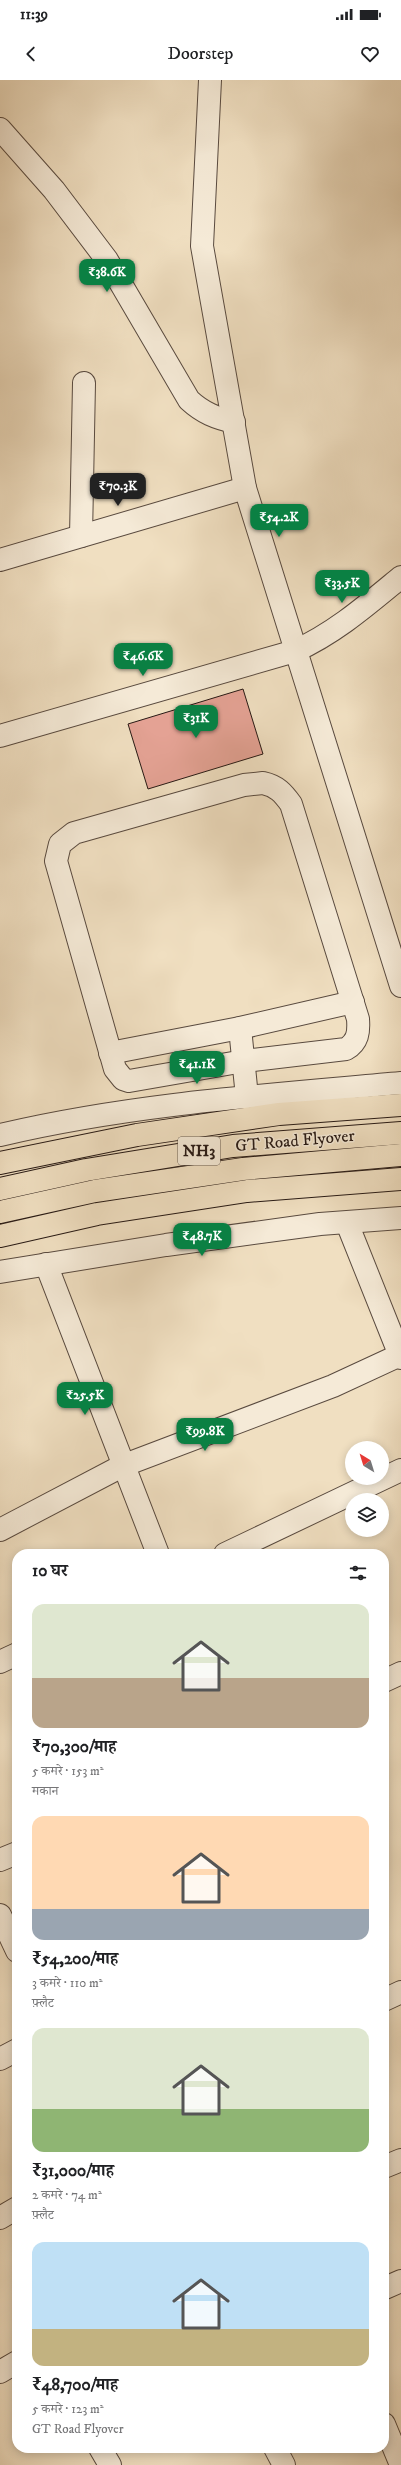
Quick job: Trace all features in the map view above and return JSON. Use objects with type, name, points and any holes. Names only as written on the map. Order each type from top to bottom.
[{"type":"highway","points":[[0,1163],[137,1135],[279,1114],[401,1105]]},
{"type":"highway","name":"GT Road Flyover","points":[[0,1189],[86,1170],[233,1146],[401,1133]]},
{"type":"highway","name":"GT Road Flyover","points":[[0,1212],[95,1191],[243,1169],[401,1155]]},
{"type":"highway","points":[[0,1236],[97,1214],[247,1191],[401,1179]]},
{"type":"street","points":[[210,80],[202,246],[245,488],[401,986]]},
{"type":"street","points":[[0,129],[54,190],[107,260],[189,400],[200,410],[214,417],[234,422]]},
{"type":"street","points":[[81,536],[84,383]]},
{"type":"street","points":[[0,560],[245,488]]},
{"type":"street","points":[[0,736],[295,651],[321,639],[354,616],[401,577]]},
{"type":"street","points":[[263,783],[272,785],[283,793],[291,804],[353,1002],[358,1019],[359,1032],[353,1045],[346,1049],[244,1061],[129,1081],[123,1079],[119,1075],[110,1053],[56,861],[60,844],[74,833],[244,785],[263,783]]},
{"type":"street","points":[[110,1053],[240,1028],[353,1002]]},
{"type":"street","points":[[240,1028],[247,1097]]},
{"type":"street","points":[[0,1135],[55,1122],[182,1103],[401,1082]]},
{"type":"street","points":[[0,1272],[182,1243],[320,1224],[401,1218]]},
{"type":"street","points":[[0,1530],[122,1466],[333,1386],[400,1356],[347,1223]]},
{"type":"street","points":[[46,1264],[122,1466],[156,1549]]},
{"type":"street","points":[[235,1549],[401,1470]]},
{"type":"street","points":[[0,1662],[12,1656]]},
{"type":"street","points":[[389,1679],[401,1673]]},
{"type":"street","points":[[0,1860],[12,1855]]},
{"type":"street","points":[[6,1925],[12,1939]]},
{"type":"street","points":[[389,1998],[401,1992]]},
{"type":"street","points":[[0,2059],[12,2053]]},
{"type":"street","points":[[389,2165],[401,2160]]},
{"type":"street","points":[[0,2218],[12,2211]]},
{"type":"street","points":[[389,2436],[401,2465]]},
{"type":"street","points":[[103,2453],[110,2465]]},
{"type":"street","points":[[278,2453],[284,2465]]},
{"type":"building","points":[[243,689],[263,754],[148,789],[128,724]]}]
